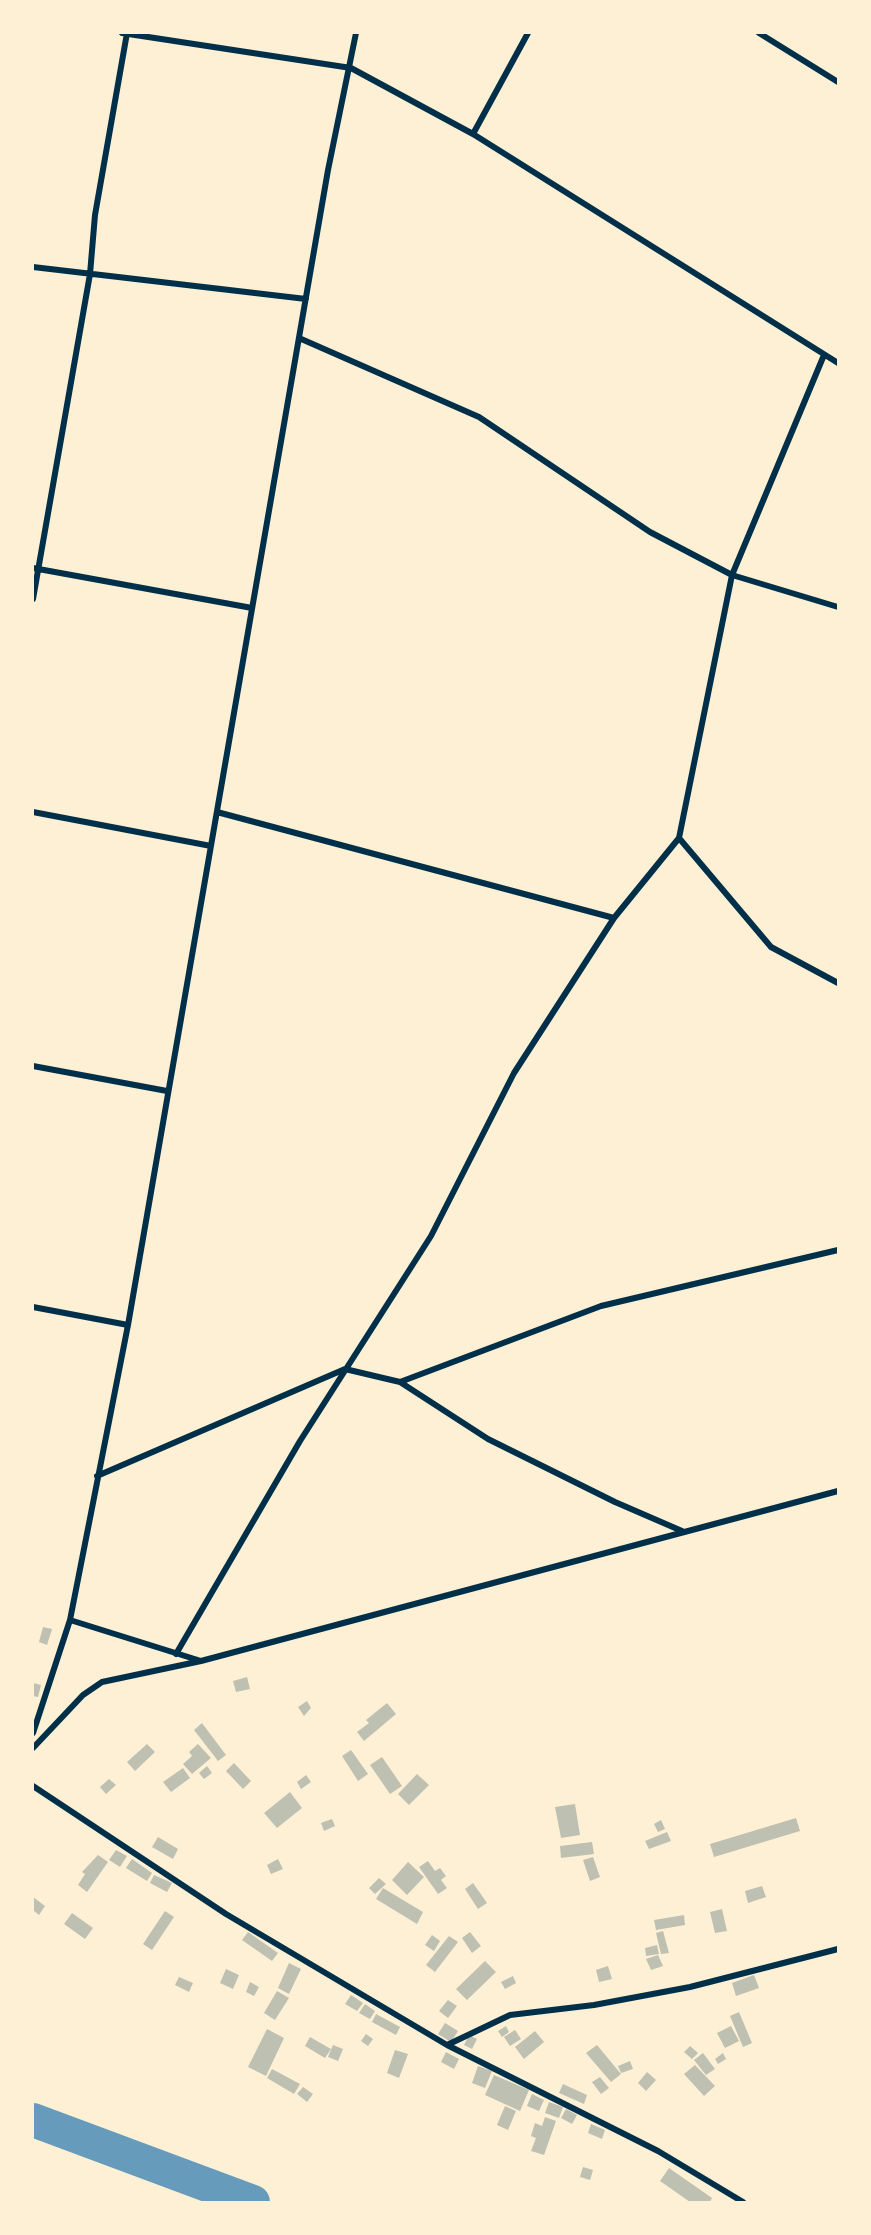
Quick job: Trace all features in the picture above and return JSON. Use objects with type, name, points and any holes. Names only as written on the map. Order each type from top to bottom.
[{"type":"street","points":[[122,33],[351,68],[473,134],[838,363]]},
{"type":"street","points":[[33,599],[36,568],[90,274],[94,214],[127,33]]},
{"type":"street","points":[[33,1733],[70,1620],[128,1325],[328,170],[351,68],[356,33]]},
{"type":"street","points":[[473,134],[528,33]]},
{"type":"street","points":[[759,33],[838,82]]},
{"type":"street","points":[[33,267],[306,299]]},
{"type":"street","points":[[299,338],[478,417],[650,532],[732,575],[838,607]]},
{"type":"street","points":[[176,1654],[243,1535],[345,1369],[431,1236],[514,1073],[614,918],[679,838],[732,575],[824,356]]},
{"type":"street","points":[[36,568],[252,608]]},
{"type":"street","points":[[33,812],[211,846]]},
{"type":"street","points":[[217,812],[614,918]]},
{"type":"street","points":[[679,838],[771,947],[838,983]]},
{"type":"street","points":[[33,1066],[167,1091]]},
{"type":"street","points":[[400,1382],[601,1306],[838,1250]]},
{"type":"street","points":[[33,1307],[128,1325]]},
{"type":"street","points":[[97,1476],[345,1369],[400,1382],[488,1439],[615,1502],[682,1531]]},
{"type":"street","points":[[33,1748],[83,1695],[102,1682],[201,1661],[838,1491]]},
{"type":"street","points":[[70,1620],[201,1661]]},
{"type":"street","points":[[33,1786],[226,1914],[447,2045],[658,2151],[743,2202]]},
{"type":"street","points":[[447,2045],[510,2014],[594,2005],[690,1987],[838,1949]]},
{"type":"building","points":[[43,1627],[52,1629],[47,1645],[39,1642]]},
{"type":"building","points":[[247,1677],[250,1689],[236,1692],[233,1681]]},
{"type":"building","points":[[33,1683],[41,1685],[38,1697],[33,1696]]},
{"type":"building","points":[[307,1701],[311,1708],[304,1716],[298,1707]]},
{"type":"building","points":[[387,1703],[396,1714],[364,1741],[357,1732],[369,1723],[366,1720]]},
{"type":"building","points":[[202,1723],[226,1755],[218,1761],[194,1730]]},
{"type":"building","points":[[147,1744],[155,1752],[135,1771],[127,1762]]},
{"type":"building","points":[[198,1744],[211,1758],[192,1774],[183,1764],[192,1756],[189,1752]]},
{"type":"building","points":[[351,1750],[368,1774],[358,1781],[342,1756]]},
{"type":"building","points":[[382,1757],[402,1786],[390,1794],[370,1765]]},
{"type":"building","points":[[234,1763],[251,1781],[243,1789],[226,1771]]},
{"type":"building","points":[[207,1766],[212,1773],[204,1779],[199,1773]]},
{"type":"building","points":[[183,1768],[190,1778],[171,1792],[163,1782]]},
{"type":"building","points":[[417,1774],[429,1785],[409,1805],[398,1794]]},
{"type":"building","points":[[306,1775],[311,1782],[301,1789],[297,1782]]},
{"type":"building","points":[[109,1779],[116,1785],[106,1794],[100,1787]]},
{"type":"building","points":[[290,1792],[302,1808],[277,1828],[264,1813]]},
{"type":"building","points":[[575,1804],[580,1835],[561,1838],[555,1807]]},
{"type":"building","points":[[796,1818],[800,1831],[714,1857],[710,1844]]},
{"type":"building","points":[[332,1819],[335,1826],[324,1831],[321,1823]]},
{"type":"building","points":[[661,1820],[665,1829],[658,1832],[654,1824]]},
{"type":"building","points":[[667,1832],[671,1841],[649,1849],[645,1841]]},
{"type":"building","points":[[158,1837],[178,1849],[173,1859],[152,1847]]},
{"type":"building","points":[[592,1842],[594,1854],[561,1858],[560,1846]]},
{"type":"building","points":[[116,1850],[127,1856],[120,1867],[109,1860]]},
{"type":"building","points":[[98,1855],[108,1862],[87,1892],[78,1885],[85,1874],[82,1872]]},
{"type":"building","points":[[593,1857],[600,1877],[590,1881],[583,1860]]},
{"type":"building","points":[[132,1859],[152,1873],[147,1881],[126,1868]]},
{"type":"building","points":[[278,1859],[283,1869],[271,1874],[267,1865]]},
{"type":"building","points":[[428,1861],[435,1871],[440,1868],[446,1876],[441,1880],[447,1888],[438,1894],[419,1867]]},
{"type":"building","points":[[408,1862],[424,1877],[407,1895],[392,1880]]},
{"type":"building","points":[[154,1875],[172,1883],[167,1892],[150,1883]]},
{"type":"building","points":[[379,1878],[386,1884],[375,1894],[369,1888]]},
{"type":"building","points":[[473,1883],[487,1903],[478,1909],[465,1889]]},
{"type":"building","points":[[762,1886],[766,1897],[748,1903],[745,1891]]},
{"type":"building","points":[[383,1888],[423,1912],[417,1924],[376,1899]]},
{"type":"building","points":[[33,1897],[45,1906],[39,1915],[33,1910]]},
{"type":"building","points":[[722,1909],[727,1931],[715,1933],[710,1912]]},
{"type":"building","points":[[165,1911],[174,1917],[152,1950],[143,1944]]},
{"type":"building","points":[[72,1913],[93,1928],[85,1939],[64,1924]]},
{"type":"building","points":[[684,1915],[685,1925],[656,1930],[654,1920]]},
{"type":"building","points":[[663,1931],[669,1953],[661,1954],[656,1933]]},
{"type":"building","points":[[248,1932],[278,1953],[272,1961],[242,1940]]},
{"type":"building","points":[[470,1932],[481,1946],[472,1953],[462,1938]]},
{"type":"building","points":[[432,1935],[440,1941],[434,1951],[425,1945]]},
{"type":"building","points":[[449,1936],[458,1942],[435,1972],[426,1965]]},
{"type":"building","points":[[657,1945],[659,1954],[646,1956],[645,1948]]},
{"type":"building","points":[[658,1955],[663,1966],[651,1970],[646,1959]]},
{"type":"building","points":[[485,1961],[496,1972],[467,2000],[456,1989]]},
{"type":"building","points":[[289,1963],[301,1969],[289,1994],[278,1988]]},
{"type":"building","points":[[608,1966],[612,1979],[599,1982],[596,1970]]},
{"type":"building","points":[[226,1969],[239,1975],[233,1989],[220,1983]]},
{"type":"building","points":[[754,1975],[759,1988],[736,1996],[732,1983]]},
{"type":"building","points":[[513,1976],[516,1983],[505,1989],[501,1982]]},
{"type":"building","points":[[179,1977],[193,1983],[189,1992],[175,1985]]},
{"type":"building","points":[[250,1982],[259,1987],[254,1996],[246,1992]]},
{"type":"building","points":[[277,1991],[289,1998],[275,2020],[264,2013]]},
{"type":"building","points":[[351,1995],[363,2003],[357,2011],[345,2004]]},
{"type":"building","points":[[448,2000],[457,2006],[448,2018],[439,2011]]},
{"type":"building","points":[[365,2004],[375,2011],[370,2019],[359,2013]]},
{"type":"building","points":[[739,2012],[752,2043],[743,2047],[730,2016]]},
{"type":"building","points":[[376,2014],[400,2027],[396,2035],[372,2022]]},
{"type":"building","points":[[445,2023],[458,2031],[451,2042],[438,2034]]},
{"type":"building","points":[[506,2026],[509,2032],[502,2037],[498,2031]]},
{"type":"building","points":[[731,2026],[739,2041],[725,2048],[717,2033]]},
{"type":"building","points":[[267,2029],[284,2038],[266,2076],[248,2067]]},
{"type":"building","points":[[515,2030],[521,2039],[510,2046],[504,2037]]},
{"type":"building","points":[[535,2031],[544,2042],[524,2059],[515,2047]]},
{"type":"building","points":[[366,2034],[373,2039],[368,2046],[361,2041]]},
{"type":"building","points":[[469,2035],[477,2039],[472,2049],[464,2045]]},
{"type":"building","points":[[310,2037],[331,2049],[325,2058],[305,2046]]},
{"type":"building","points":[[333,2045],[343,2049],[338,2061],[328,2057]]},
{"type":"building","points":[[597,2045],[621,2074],[611,2082],[586,2053]]},
{"type":"building","points":[[690,2046],[698,2053],[692,2059],[684,2052]]},
{"type":"building","points":[[395,2050],[408,2054],[399,2078],[387,2073]]},
{"type":"building","points":[[446,2052],[459,2059],[454,2069],[441,2062]]},
{"type":"building","points":[[703,2053],[715,2069],[706,2075],[694,2060]]},
{"type":"building","points":[[723,2053],[726,2059],[718,2064],[715,2059]]},
{"type":"building","points":[[630,2061],[633,2069],[621,2073],[618,2066]]},
{"type":"building","points":[[695,2065],[715,2086],[704,2096],[684,2074]]},
{"type":"building","points":[[478,2066],[492,2071],[485,2088],[472,2083]]},
{"type":"building","points":[[272,2069],[300,2084],[294,2094],[267,2078]]},
{"type":"building","points":[[647,2072],[656,2080],[646,2091],[638,2083]]},
{"type":"building","points":[[494,2075],[529,2090],[520,2111],[485,2095]]},
{"type":"building","points":[[600,2077],[609,2088],[601,2094],[592,2082]]},
{"type":"building","points":[[563,2084],[587,2095],[584,2104],[559,2093]]},
{"type":"building","points":[[303,2087],[313,2094],[307,2102],[297,2094]]},
{"type":"building","points":[[532,2094],[544,2100],[539,2111],[527,2106]]},
{"type":"building","points":[[549,2102],[563,2107],[559,2118],[545,2113]]},
{"type":"building","points":[[505,2106],[516,2111],[508,2130],[497,2125]]},
{"type":"building","points":[[566,2109],[577,2115],[572,2124],[561,2118]]},
{"type":"building","points":[[545,2117],[556,2121],[544,2155],[531,2151],[536,2138],[531,2136],[535,2123],[542,2126]]},
{"type":"building","points":[[591,2124],[605,2130],[602,2139],[588,2133]]},
{"type":"building","points":[[583,2167],[593,2170],[590,2180],[580,2177]]},
{"type":"building","points":[[669,2168],[712,2198],[710,2202],[690,2202],[660,2181]]},
{"type":"waterway","points":[[33,2120],[253,2202]]}]
